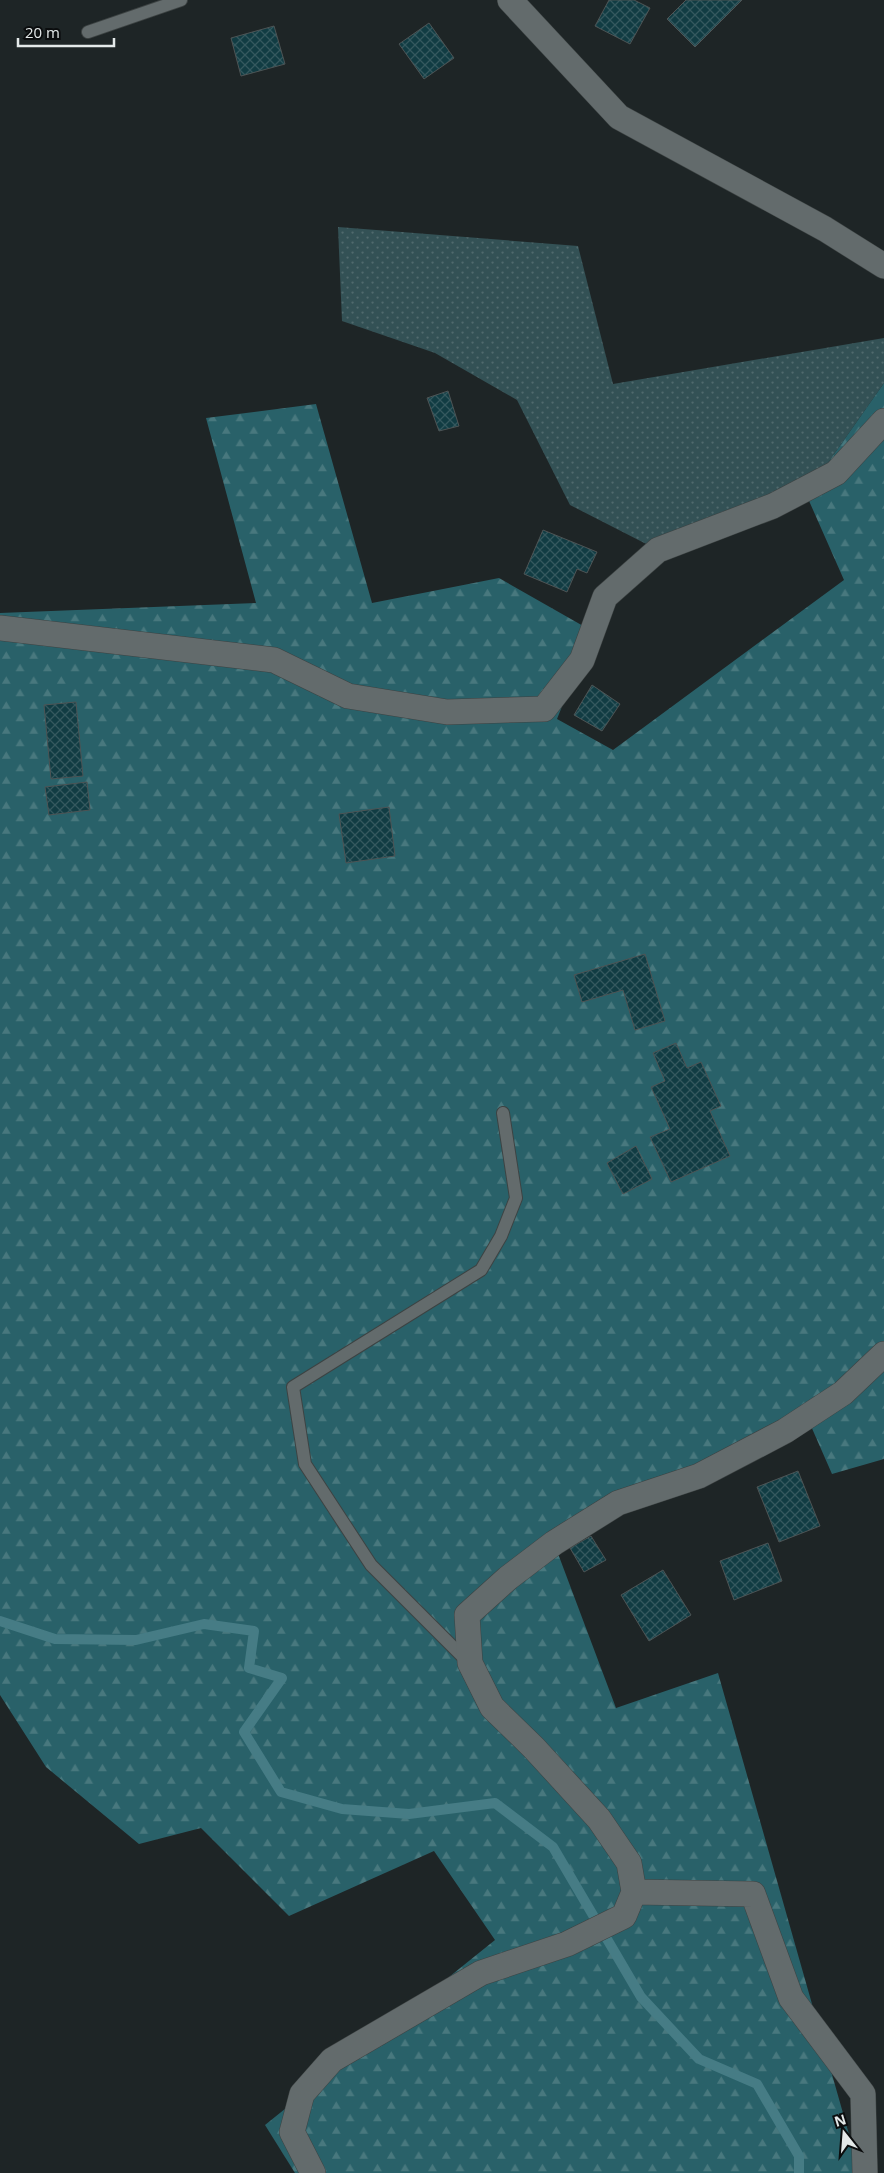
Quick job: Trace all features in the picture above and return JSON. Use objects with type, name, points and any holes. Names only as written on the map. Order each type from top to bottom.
[{"type":"street","points":[[510,0],[618,117],[825,229],[884,266]]},
{"type":"street","points":[[0,628],[274,660],[348,696],[447,712],[544,708],[582,660],[605,598],[658,550],[773,506],[836,473],[884,421]]},
{"type":"street","points":[[313,2173],[292,2132],[302,2094],[332,2060],[481,1973],[567,1944],[624,1916],[634,1892],[629,1862],[599,1819],[534,1748],[492,1707],[470,1663],[467,1615],[508,1578],[554,1542],[618,1503],[699,1476],[785,1431],[843,1394],[884,1354]]},
{"type":"street","points":[[634,1892],[753,1894],[791,1998],[863,2094],[865,2173]]},
{"type":"lane","points":[[88,32],[181,0]]},
{"type":"lane","points":[[470,1663],[372,1565],[305,1464],[293,1387],[481,1270],[501,1236],[516,1198],[503,1113]]},
{"type":"shaded area","points":[[338,227],[578,246],[613,384],[884,338],[884,383],[806,494],[658,550],[570,505],[517,400],[435,353],[342,321]]},
{"type":"green space","points":[[884,383],[884,1459],[832,1474],[807,1417],[554,1543],[616,1708],[718,1673],[860,2173],[295,2173],[265,2125],[495,1940],[434,1851],[289,1916],[201,1828],[139,1844],[46,1767],[0,1695],[0,613],[256,603],[206,418],[316,404],[372,603],[499,578],[592,631],[557,719],[613,750],[844,580],[806,494]]},
{"type":"building","points":[[609,0],[634,0],[650,8],[630,44],[595,26]]},
{"type":"building","points":[[686,0],[742,0],[695,47],[667,19]]},
{"type":"building","points":[[429,23],[454,58],[424,79],[399,44]]},
{"type":"building","points":[[274,26],[285,64],[241,76],[231,38]]},
{"type":"building","points":[[448,391],[459,426],[439,431],[427,398]]},
{"type":"building","points":[[543,530],[597,552],[587,573],[577,569],[567,592],[524,574]]},
{"type":"building","points":[[592,685],[620,704],[602,731],[574,715]]},
{"type":"building","points":[[76,702],[83,776],[51,779],[44,705]]},
{"type":"building","points":[[87,782],[90,810],[49,815],[45,787]]},
{"type":"building","points":[[389,807],[395,856],[346,863],[339,814]]},
{"type":"building","points":[[645,954],[665,1021],[635,1030],[623,990],[582,1002],[574,975]]},
{"type":"building","points":[[676,1043],[687,1068],[701,1062],[721,1106],[710,1111],[730,1156],[671,1182],[650,1137],[670,1129],[651,1087],[665,1081],[653,1053]]},
{"type":"building","points":[[636,1146],[652,1179],[623,1194],[607,1163]]},
{"type":"building","points":[[798,1471],[820,1526],[779,1542],[757,1487]]},
{"type":"building","points":[[591,1536],[606,1560],[584,1572],[570,1548]]},
{"type":"building","points":[[768,1543],[782,1581],[734,1600],[720,1561]]},
{"type":"building","points":[[663,1570],[691,1615],[649,1641],[621,1595]]},
{"type":"waterway","points":[[0,1621],[55,1639],[136,1640],[204,1624],[254,1631],[249,1668],[282,1678],[244,1732],[281,1792],[342,1809],[409,1814],[495,1803],[553,1847],[641,1997],[699,2059],[757,2084],[799,2156],[799,2173]]}]
